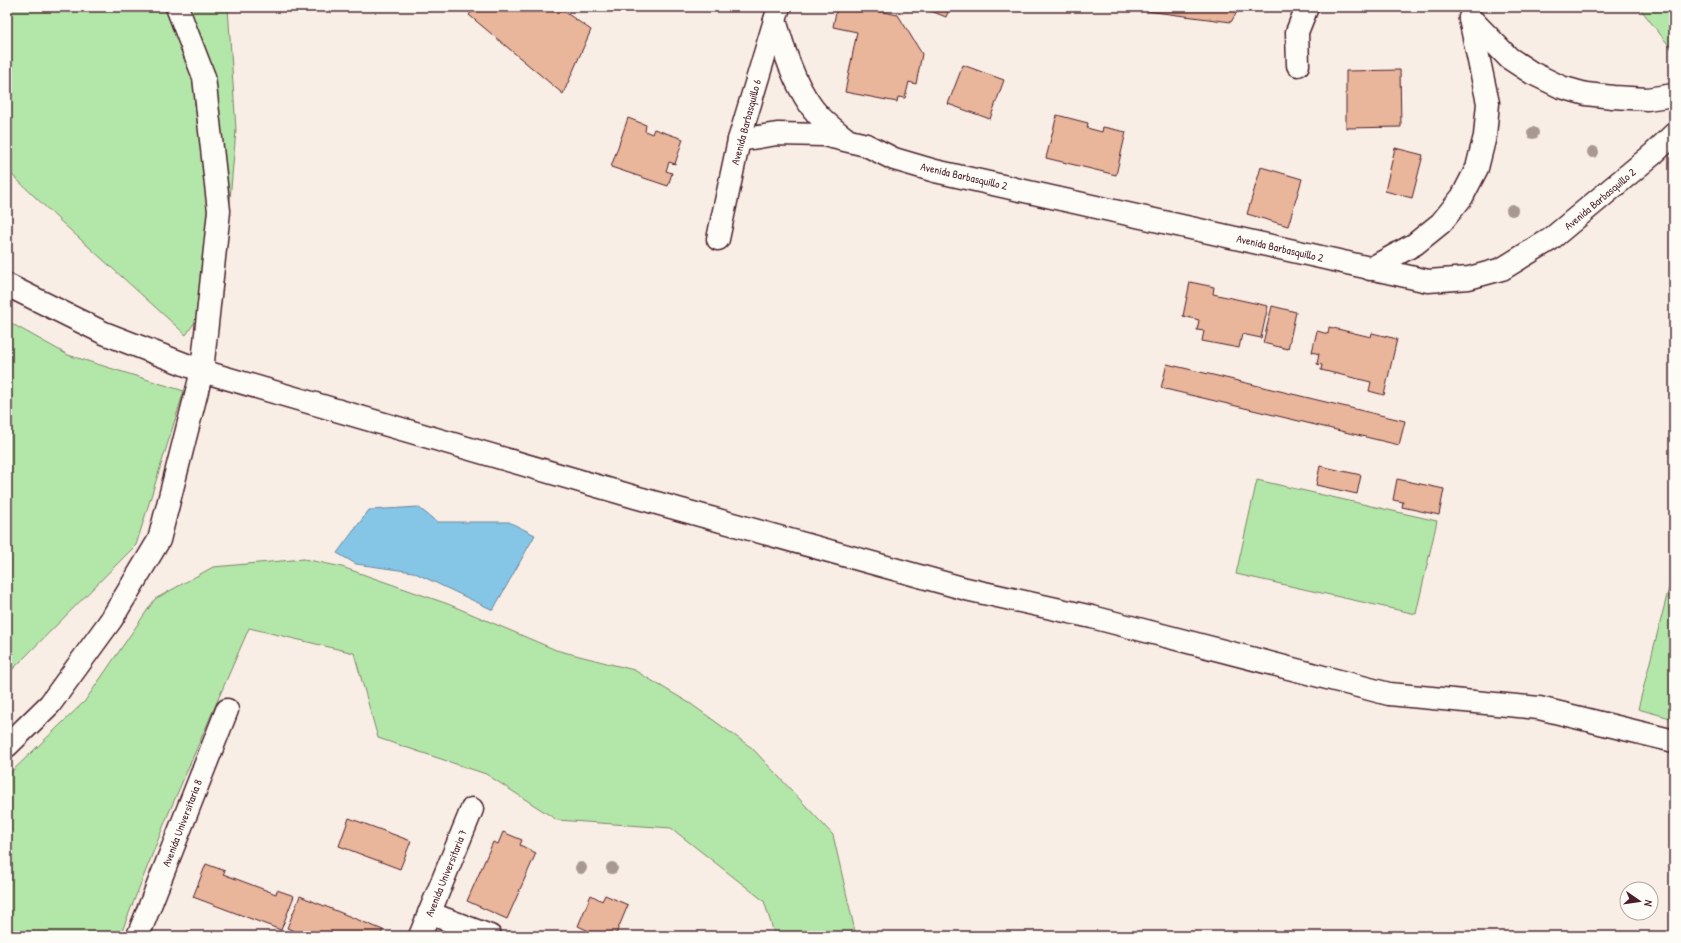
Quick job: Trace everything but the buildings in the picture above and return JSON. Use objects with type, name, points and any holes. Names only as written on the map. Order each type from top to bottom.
[{"type":"street","points":[[7,746],[50,704],[111,620],[159,540],[202,371],[219,211],[204,77],[177,7]]},
{"type":"street","points":[[1298,66],[1297,32],[1307,7]]},
{"type":"street","points":[[777,13],[785,54],[796,81],[811,107],[829,126],[847,140]]},
{"type":"street","name":"Avenida Barbasquillo 6","points":[[718,239],[740,140],[777,13]]},
{"type":"street","points":[[1467,13],[1509,58],[1532,73],[1561,87],[1586,94],[1613,97],[1647,99],[1674,95]]},
{"type":"street","points":[[1370,269],[1415,244],[1441,223],[1462,197],[1477,168],[1485,136],[1488,103],[1467,13]]},
{"type":"street","name":"Avenida Barbasquillo 2","points":[[740,140],[778,134],[824,135],[866,145],[894,159],[935,171],[1428,281],[1468,278],[1502,270],[1551,239],[1653,154],[1674,134]]},
{"type":"street","points":[[7,285],[104,333],[202,371],[627,495],[966,589],[1092,617],[1389,694],[1539,708],[1674,741]]},
{"type":"street","name":"Avenida Universitaria 8","points":[[138,936],[227,710]]},
{"type":"street","name":"Avenida Universitaria 7","points":[[420,936],[472,810]]},
{"type":"street","points":[[429,913],[490,936]]},
{"type":"green space","points":[[7,7],[228,7],[236,130],[223,281],[186,335],[57,218],[7,170]]},
{"type":"green space","points":[[1639,7],[1674,7],[1674,52]]},
{"type":"green space","points":[[7,321],[68,355],[184,391],[136,545],[7,675]]},
{"type":"green space","points":[[1257,480],[1437,521],[1416,614],[1236,574]]},
{"type":"green space","points":[[304,559],[342,567],[448,604],[556,650],[634,670],[691,704],[752,748],[833,835],[856,936],[775,936],[764,901],[671,828],[557,820],[486,774],[378,738],[354,653],[249,628],[167,817],[120,936],[7,936],[7,776],[85,701],[155,599],[213,567]]},
{"type":"green space","points":[[1674,568],[1674,719],[1638,709]]},
{"type":"water","points":[[418,507],[437,522],[509,522],[535,535],[493,610],[413,572],[356,564],[337,553],[369,510]]}]
